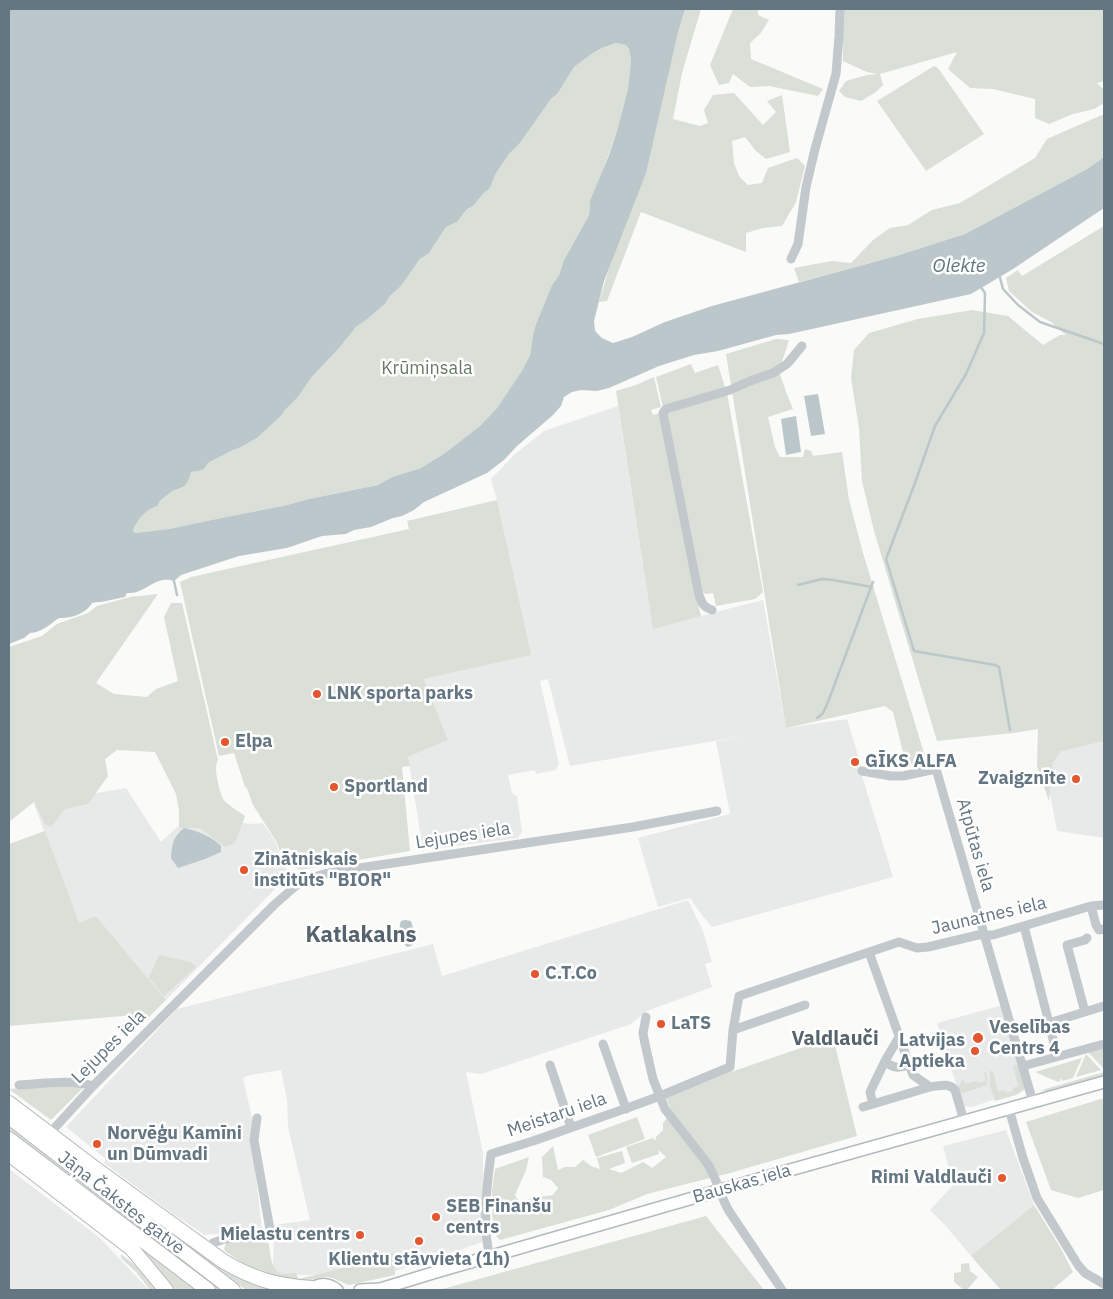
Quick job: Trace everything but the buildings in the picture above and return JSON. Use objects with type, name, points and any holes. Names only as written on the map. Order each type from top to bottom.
[{"type":"highway","points":[[9,1103],[169,1223],[241,1272],[258,1279],[311,1289]]},
{"type":"highway","name":"Jāņa Čakstes gatve","points":[[9,1117],[232,1290]]},
{"type":"highway","name":"Jāņa Čakstes gatve","points":[[9,1139],[208,1290]]},
{"type":"highway","points":[[9,1154],[132,1248],[166,1290]]},
{"type":"main road","name":"Bauskas iela","points":[[360,1290],[378,1289],[1104,1082]]},
{"type":"main road","points":[[311,1289],[324,1284],[332,1286],[337,1290]]},
{"type":"street","points":[[791,259],[798,244],[806,186],[836,74],[840,9]]},
{"type":"street","points":[[712,610],[702,604],[699,595],[663,413],[666,409],[730,390],[773,373],[787,364],[802,346]]},
{"type":"street","name":"Atpūtas iela","points":[[862,771],[903,776],[936,769],[1034,1102]]},
{"type":"street","name":"Lejupes iela","points":[[49,1134],[92,1086],[274,905],[303,881],[324,874],[353,869],[624,828],[717,811]]},
{"type":"street","name":"Jaunatnes iela","points":[[733,1030],[739,996],[869,952],[899,942],[917,948],[978,935],[993,935],[1091,906],[1104,905]]},
{"type":"street","points":[[1085,1012],[1067,946],[1085,940],[1095,933],[1096,925],[1091,906]]},
{"type":"street","points":[[1024,926],[1057,1056]]},
{"type":"street","points":[[869,952],[913,1075],[930,1087]]},
{"type":"street","points":[[733,1030],[806,1005]]},
{"type":"street","points":[[1048,1023],[1104,1006]]},
{"type":"street","points":[[646,1016],[643,1033],[644,1039],[653,1079],[665,1110],[713,1172],[723,1202],[782,1290]]},
{"type":"street","name":"Meistaru iela","points":[[490,1256],[486,1228],[491,1154],[626,1109],[730,1067],[733,1030]]},
{"type":"street","points":[[873,1104],[870,1092],[899,1037]]},
{"type":"street","points":[[603,1044],[626,1109]]},
{"type":"street","points":[[1023,1066],[1104,1044]]},
{"type":"street","points":[[885,1061],[897,1068],[910,1066]]},
{"type":"street","points":[[550,1065],[571,1127]]},
{"type":"street","points":[[19,1085],[74,1082],[92,1086]]},
{"type":"street","points":[[863,1107],[930,1087],[947,1085],[955,1090],[964,1121]]},
{"type":"street","points":[[1008,1108],[1030,1178],[1042,1206],[1078,1265],[1085,1273],[1104,1284]]},
{"type":"street","points":[[209,1250],[213,1243],[224,1239],[271,1236],[254,1140],[257,1118]]},
{"type":"shaded area","points":[[618,406],[653,628],[763,600],[786,728],[847,719],[861,765],[862,776],[893,877],[712,927],[690,898],[658,907],[638,838],[730,814],[716,741],[754,734],[570,766],[548,679],[540,681],[559,764],[556,770],[536,774],[535,770],[508,775],[512,793],[517,796],[522,831],[518,838],[423,850],[408,757],[448,740],[424,679],[530,655],[491,479],[514,455],[544,431]]},
{"type":"shaded area","name":"Zvaigznīte","points":[[1104,732],[1104,838],[1057,831],[1040,741]]},
{"type":"shaded area","points":[[126,788],[161,842],[188,817],[253,824],[263,823],[275,841],[289,875],[166,1000],[96,916],[79,924],[34,804]]},
{"type":"shaded area","points":[[688,900],[703,931],[712,962],[705,964],[712,987],[647,1011],[631,1024],[481,1074],[466,1072],[483,1153],[483,1242],[384,1275],[281,1275],[273,1273],[274,1225],[310,1220],[288,1127],[287,1100],[281,1070],[243,1078],[252,1118],[252,1142],[262,1230],[205,1235],[104,1163],[106,1159],[66,1127],[177,1009],[433,944],[442,976]]},
{"type":"shaded area","points":[[1007,1004],[1032,1086],[972,1107],[963,1106],[937,1023]]},
{"type":"shaded area","points":[[1006,1130],[1034,1205],[971,1256],[930,1210],[953,1185],[943,1146]]},
{"type":"shaded area","points":[[9,1169],[100,1238],[149,1290],[9,1290]]},
{"type":"green space","points":[[685,9],[701,9],[682,73],[673,119],[700,126],[708,123],[704,110],[713,95],[734,93],[763,125],[776,112],[767,101],[782,95],[790,152],[766,159],[756,151],[745,137],[732,141],[734,163],[739,176],[748,185],[762,183],[768,168],[797,158],[805,166],[796,202],[782,226],[763,228],[746,233],[746,252],[641,212],[607,301],[599,302]]},
{"type":"green space","points":[[733,9],[758,9],[758,15],[769,20],[760,34],[750,43],[751,59],[823,89],[818,96],[769,86],[750,87],[733,74],[729,83],[719,85],[710,65]]},
{"type":"green space","points":[[843,9],[1104,9],[1104,81],[1097,83],[1104,90],[1104,103],[1094,109],[1073,114],[1049,124],[1035,118],[1035,99],[993,89],[970,88],[948,69],[957,52],[880,74],[883,85],[876,92],[861,101],[845,97],[839,91],[846,81],[877,74],[867,72],[843,61]]},
{"type":"green space","name":"Krūmiņsala","points":[[616,43],[626,45],[629,49],[631,60],[628,89],[617,131],[589,208],[589,215],[564,260],[559,275],[552,285],[536,324],[530,355],[523,369],[497,408],[480,426],[445,453],[421,468],[392,477],[378,485],[169,529],[135,533],[133,530],[142,515],[158,506],[160,501],[172,491],[182,488],[191,472],[204,469],[208,463],[257,438],[281,416],[298,397],[311,378],[356,327],[385,304],[390,296],[401,286],[420,259],[429,253],[446,227],[457,222],[467,209],[473,206],[490,188],[496,173],[509,154],[520,143],[551,99],[558,93],[574,67],[593,53]]},
{"type":"green space","points":[[934,66],[938,68],[984,134],[926,171],[877,101]]},
{"type":"green space","points":[[1104,114],[1104,157],[1087,169],[965,234],[896,256],[799,282],[794,268],[832,261],[851,263],[873,240],[890,228],[908,225],[932,210],[960,203],[1035,158],[1047,139]]},
{"type":"green space","points":[[1104,226],[1104,741],[1061,751],[1053,762],[1049,801],[1037,767],[1038,729],[937,741],[874,531],[862,481],[859,428],[851,378],[854,350],[869,333],[918,319],[972,310],[1008,316],[1043,345],[1060,335],[1066,335],[1051,322],[1032,312],[1009,291],[1006,278],[1018,270],[1022,276]]},
{"type":"green space","points":[[776,339],[789,340],[779,371],[793,409],[768,417],[775,447],[780,457],[803,457],[805,449],[811,451],[813,456],[842,452],[849,500],[863,553],[927,763],[906,764],[893,712],[885,706],[786,728],[726,354]]},
{"type":"green space","points":[[691,364],[695,373],[718,365],[725,387],[663,407],[656,377]]},
{"type":"green space","points":[[654,377],[661,407],[651,410],[653,415],[660,413],[701,616],[653,629],[616,391]]},
{"type":"green space","points":[[727,393],[763,592],[755,599],[716,606],[713,593],[705,594],[703,592],[667,412]]},
{"type":"green space","name":"LNK sporta parks","points":[[497,500],[531,655],[424,679],[448,740],[408,757],[410,766],[402,767],[410,851],[300,870],[284,862],[276,841],[253,805],[234,753],[219,756],[180,582],[191,577],[409,529],[407,521]]},
{"type":"green space","points":[[158,594],[96,683],[114,694],[147,697],[156,689],[178,681],[164,617],[171,603],[182,603],[218,760],[216,773],[220,790],[223,799],[245,816],[235,843],[225,847],[200,828],[179,828],[176,794],[155,752],[117,750],[105,759],[108,776],[88,804],[65,809],[51,827],[45,824],[34,802],[9,822],[9,647],[42,636],[57,624],[88,613],[97,606],[130,597]]},
{"type":"green space","points":[[45,831],[79,923],[96,916],[166,1000],[143,1023],[134,1015],[9,1026],[9,844]]},
{"type":"green space","points":[[159,955],[191,962],[196,967],[164,996],[149,978]]},
{"type":"green space","points":[[833,1037],[857,1136],[730,1173],[647,1194],[609,1210],[500,1240],[493,1232],[492,1191],[495,1169],[529,1157],[526,1170],[515,1195],[521,1204],[531,1198],[553,1195],[558,1188],[551,1180],[543,1177],[542,1157],[553,1146],[558,1170],[565,1167],[575,1167],[583,1160],[591,1166],[600,1169],[597,1158],[622,1151],[625,1163],[609,1169],[621,1173],[643,1162],[652,1168],[666,1157],[658,1150],[659,1154],[632,1163],[626,1147],[653,1138],[655,1141],[656,1137],[663,1130],[663,1123],[672,1112],[666,1098],[728,1073]]},
{"type":"green space","points":[[1104,1046],[1104,1069],[1087,1051]]},
{"type":"green space","points":[[1086,1054],[1101,1070],[1076,1077]]},
{"type":"green space","points":[[1082,1058],[1073,1078],[1062,1081],[1061,1078],[1058,1082],[1035,1072]]},
{"type":"green space","points":[[1013,1065],[1019,1067],[1025,1089],[1016,1095],[995,1101],[990,1085],[990,1071],[993,1071],[998,1092],[1004,1090],[1005,1093],[1013,1091],[1013,1088],[1018,1086]]},
{"type":"green space","points":[[986,1072],[987,1085],[960,1094],[958,1088],[963,1078],[965,1084],[986,1081],[984,1073]]},
{"type":"green space","points":[[1104,1072],[1104,1075],[1047,1091],[1038,1090],[1042,1090]]},
{"type":"green space","points":[[73,1084],[83,1088],[51,1120],[9,1089]]},
{"type":"green space","points":[[1104,1098],[1104,1190],[1078,1198],[1051,1190],[1026,1122]]},
{"type":"green space","points":[[637,1117],[645,1139],[596,1157],[588,1135]]},
{"type":"green space","points":[[9,1124],[227,1290],[214,1290],[9,1134]]},
{"type":"green space","points":[[61,1186],[197,1290],[173,1290]]},
{"type":"green space","points":[[1034,1205],[1073,1272],[1052,1290],[1001,1290],[971,1256]]},
{"type":"green space","points":[[706,1216],[764,1290],[439,1290]]},
{"type":"green space","points":[[168,1229],[285,1290],[246,1290]]},
{"type":"green space","points":[[263,1240],[269,1244],[272,1260],[277,1271],[284,1274],[296,1273],[298,1279],[349,1267],[349,1259],[351,1264],[369,1259],[368,1252],[371,1251],[373,1258],[393,1253],[395,1275],[349,1285],[329,1277],[301,1281],[257,1271],[224,1249],[226,1243]]},
{"type":"green space","points":[[121,1254],[141,1270],[158,1290],[150,1290],[137,1273],[121,1258]]},
{"type":"green space","points":[[969,1263],[970,1271],[978,1277],[967,1290],[964,1290],[954,1282],[954,1273],[961,1272],[961,1264]]},
{"type":"water","name":"Olekte","points":[[9,9],[685,9],[677,36],[646,173],[604,281],[594,321],[595,331],[602,338],[613,343],[712,306],[896,256],[965,234],[1087,169],[1104,157],[1104,208],[1013,269],[971,294],[789,334],[776,335],[718,351],[694,355],[659,366],[609,388],[597,391],[581,390],[572,392],[564,397],[561,406],[553,415],[487,473],[424,502],[402,516],[346,534],[322,536],[287,548],[239,556],[181,575],[174,581],[164,580],[155,582],[138,592],[127,593],[125,597],[92,603],[90,607],[78,615],[59,618],[42,630],[30,633],[24,638],[9,644]],"holes":[[[616,43],[626,45],[629,49],[631,60],[628,89],[609,155],[590,201],[589,215],[564,260],[559,275],[552,285],[536,324],[530,355],[523,369],[497,408],[480,426],[445,453],[421,468],[392,477],[378,485],[169,529],[135,533],[133,530],[143,515],[150,509],[158,506],[162,499],[172,491],[185,485],[191,472],[204,469],[208,463],[257,438],[281,416],[298,397],[311,378],[356,327],[385,304],[390,296],[401,286],[420,259],[429,253],[446,227],[457,222],[467,209],[473,206],[490,188],[496,173],[509,154],[520,143],[551,99],[558,93],[574,67],[602,48]]]},
{"type":"water","points":[[818,394],[825,434],[811,436],[804,396]]},
{"type":"water","points":[[796,416],[801,452],[786,455],[781,419]]},
{"type":"water","points":[[184,828],[199,832],[214,840],[221,846],[221,852],[178,868],[171,858],[172,849],[175,838]]},
{"type":"water","points":[[401,921],[411,921],[415,935],[414,943],[407,947],[401,941],[400,933]]},
{"type":"waterway","points":[[999,274],[1003,289],[1018,305],[1040,322],[1104,344]]},
{"type":"waterway","name":"Olekte","points":[[980,286],[985,293],[984,333],[966,374],[935,426],[886,559],[914,651],[999,667],[1010,730]]},
{"type":"waterway","points":[[798,585],[822,579],[872,587]]},
{"type":"waterway","points":[[174,581],[177,595]]},
{"type":"waterway","points":[[817,718],[823,713],[828,702],[873,582]]},
{"type":"place","name":"LNK sporta parks","points":[[317,694]]},
{"type":"place","name":"Elpa","points":[[225,742]]},
{"type":"place","name":"GĪKS ALFA","points":[[855,762]]},
{"type":"place","name":"Zvaigznīte","points":[[1076,779]]},
{"type":"place","name":"Sportland","points":[[334,787]]},
{"type":"place","name":"Zinātniskais institūts \"BIOR\"","points":[[244,870]]},
{"type":"place","name":"C.T.Co","points":[[535,974]]},
{"type":"place","name":"LaTS","points":[[661,1024]]},
{"type":"place","name":"Veselības Centrs 4","points":[[978,1038]]},
{"type":"place","name":"Latvijas Aptieka","points":[[975,1051]]},
{"type":"place","name":"Norvēģu Kamīni un Dūmvadi","points":[[97,1144]]},
{"type":"place","name":"Rimi Valdlauči","points":[[1002,1178]]},
{"type":"place","name":"SEB Finanšu centrs","points":[[436,1217]]},
{"type":"place","name":"Mielastu centrs","points":[[360,1235]]},
{"type":"place","name":"Klientu stāvvieta (1h)","points":[[419,1241]]},
{"type":"district","name":"Katlakalns","points":[[361,936]]},
{"type":"district","name":"Valdlauči","points":[[835,1039]]}]
